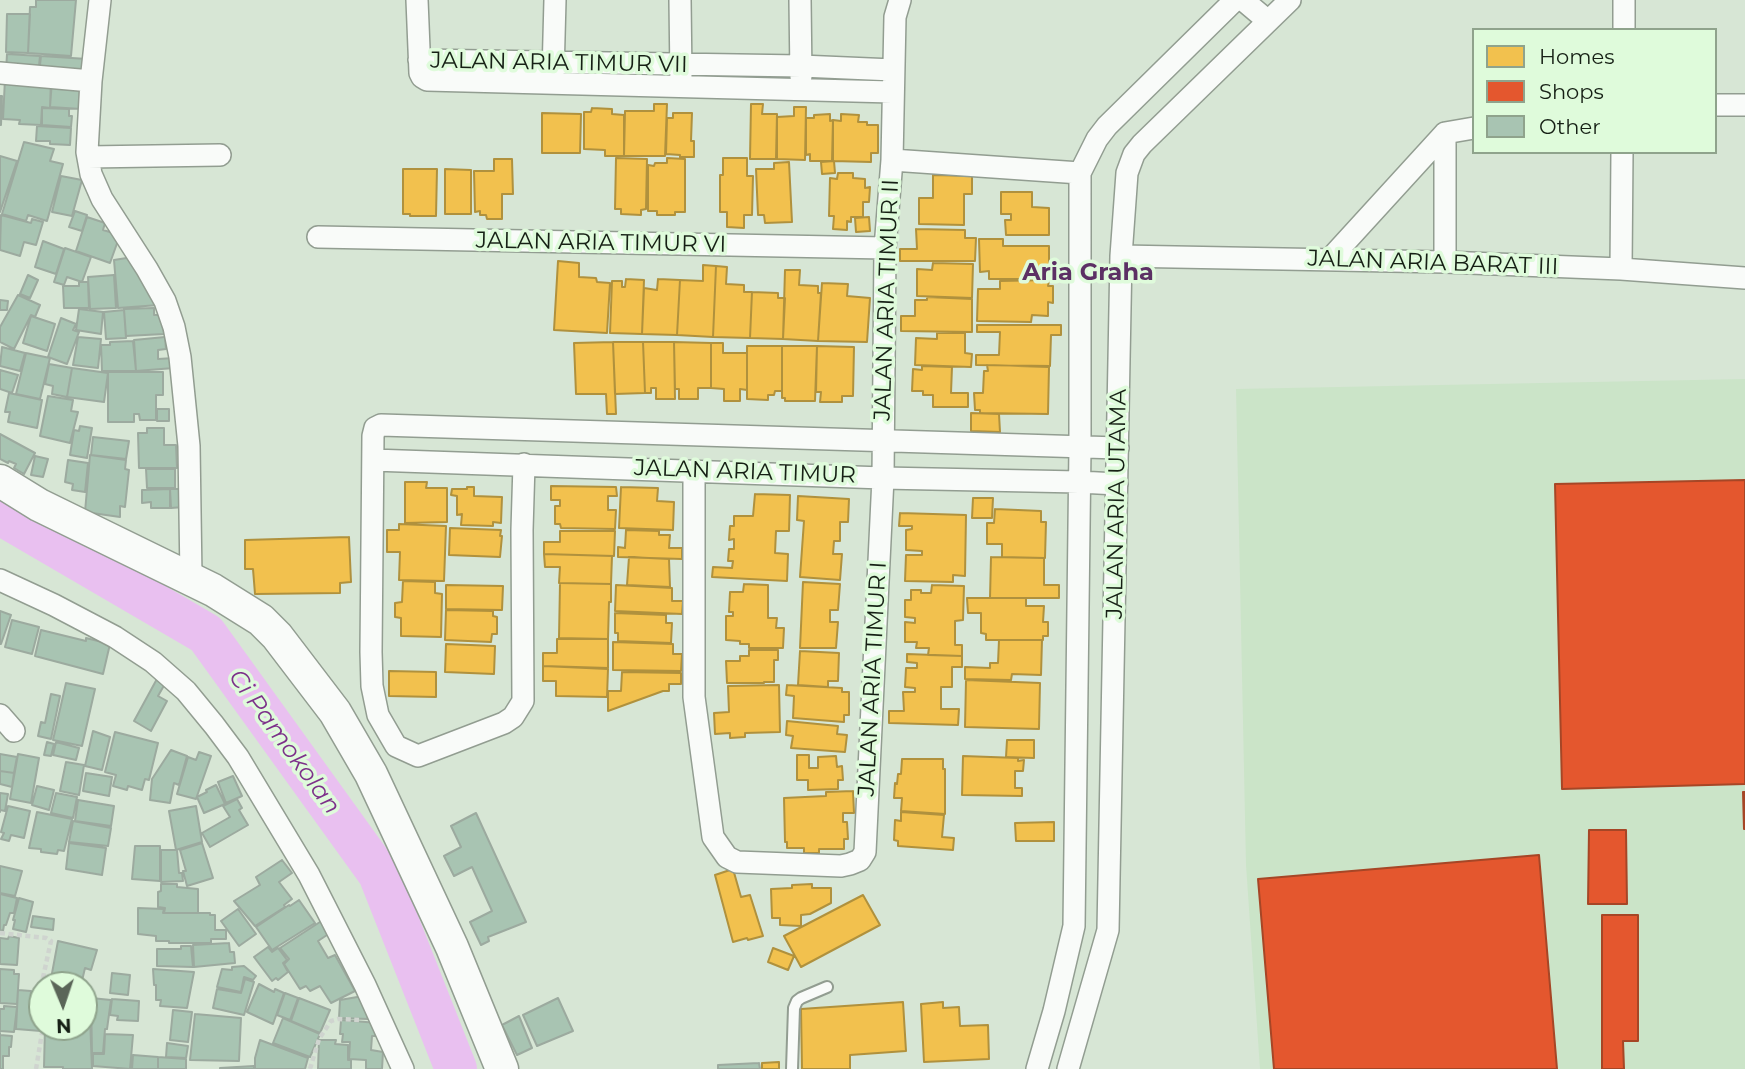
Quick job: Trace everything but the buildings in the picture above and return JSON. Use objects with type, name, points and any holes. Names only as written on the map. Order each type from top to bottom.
[{"type":"street","points":[[100,0],[88,120],[88,157],[91,174],[102,199],[147,269],[165,301],[174,327],[180,357],[189,446],[191,578]]},
{"type":"street","points":[[417,0],[419,60]]},
{"type":"street","points":[[554,83],[555,0]]},
{"type":"street","points":[[680,0],[681,86]]},
{"type":"street","points":[[800,0],[801,90]]},
{"type":"street","name":"JALAN ARIA TIMUR II","points":[[883,478],[885,248],[892,160],[895,17],[900,0]]},
{"type":"street","name":"JALAN ARIA UTAMA","points":[[1037,1069],[1074,926],[1080,447],[1080,173],[1107,125],[1235,0]]},
{"type":"street","points":[[1243,0],[1268,21]]},
{"type":"street","name":"JALAN ARIA UTAMA","points":[[1068,1069],[1108,930],[1121,256],[1127,173],[1133,154],[1290,0]]},
{"type":"street","points":[[1624,0],[1624,28]]},
{"type":"street","name":"JALAN ARIA TIMUR VII","points":[[892,92],[428,80],[422,77],[419,60],[893,70]]},
{"type":"street","points":[[0,73],[91,81]]},
{"type":"street","points":[[1717,105],[1745,105]]},
{"type":"street","points":[[1329,260],[1445,133],[1472,128]]},
{"type":"street","points":[[1445,133],[1445,262]]},
{"type":"street","points":[[1620,269],[1622,154]]},
{"type":"street","points":[[88,157],[220,155]]},
{"type":"street","points":[[892,160],[1080,173]]},
{"type":"street","name":"JALAN ARIA TIMUR VI","points":[[318,237],[885,248]]},
{"type":"street","name":"JALAN ARIA BARAT III","points":[[1121,256],[1445,262],[1620,269],[1745,278]]},
{"type":"street","name":"JALAN ARIA TIMUR","points":[[1117,484],[373,460],[375,428],[382,425],[1118,448]]},
{"type":"street","points":[[616,467],[618,432]]},
{"type":"street","points":[[373,460],[372,686],[378,715],[396,746],[418,756],[504,723],[513,717],[523,701],[524,464]]},
{"type":"street","name":"JALAN ARIA TIMUR I","points":[[694,471],[694,697],[713,837],[727,858],[737,862],[841,866],[860,860],[865,852],[883,478]]},
{"type":"street","points":[[0,481],[39,505],[191,578],[234,602],[261,620],[277,636],[335,712],[370,774],[452,947],[502,1069]]},
{"type":"street","points":[[0,580],[115,637],[153,662],[186,691],[215,725],[238,757],[309,875],[365,985],[402,1069]]},
{"type":"street","points":[[0,715],[14,731]]},
{"type":"street","points":[[1074,926],[1108,930]]},
{"type":"lane","points":[[792,1069],[794,1008],[801,998],[827,987]]},
{"type":"path","points":[[0,933],[46,938],[51,941],[44,971]]},
{"type":"path","points":[[310,1069],[319,1039],[331,1021],[338,1019],[381,1022]]},
{"type":"path","points":[[36,1069],[41,1041]]},
{"type":"shaded area","points":[[1745,379],[1745,1069],[1260,1069],[1246,865],[1236,389]]},
{"type":"waterway","name":"Ci Pamokolan","points":[[0,514],[206,634],[379,874],[456,1069]]},
{"type":"district","name":"Aria Graha","points":[[1088,273]]}]
